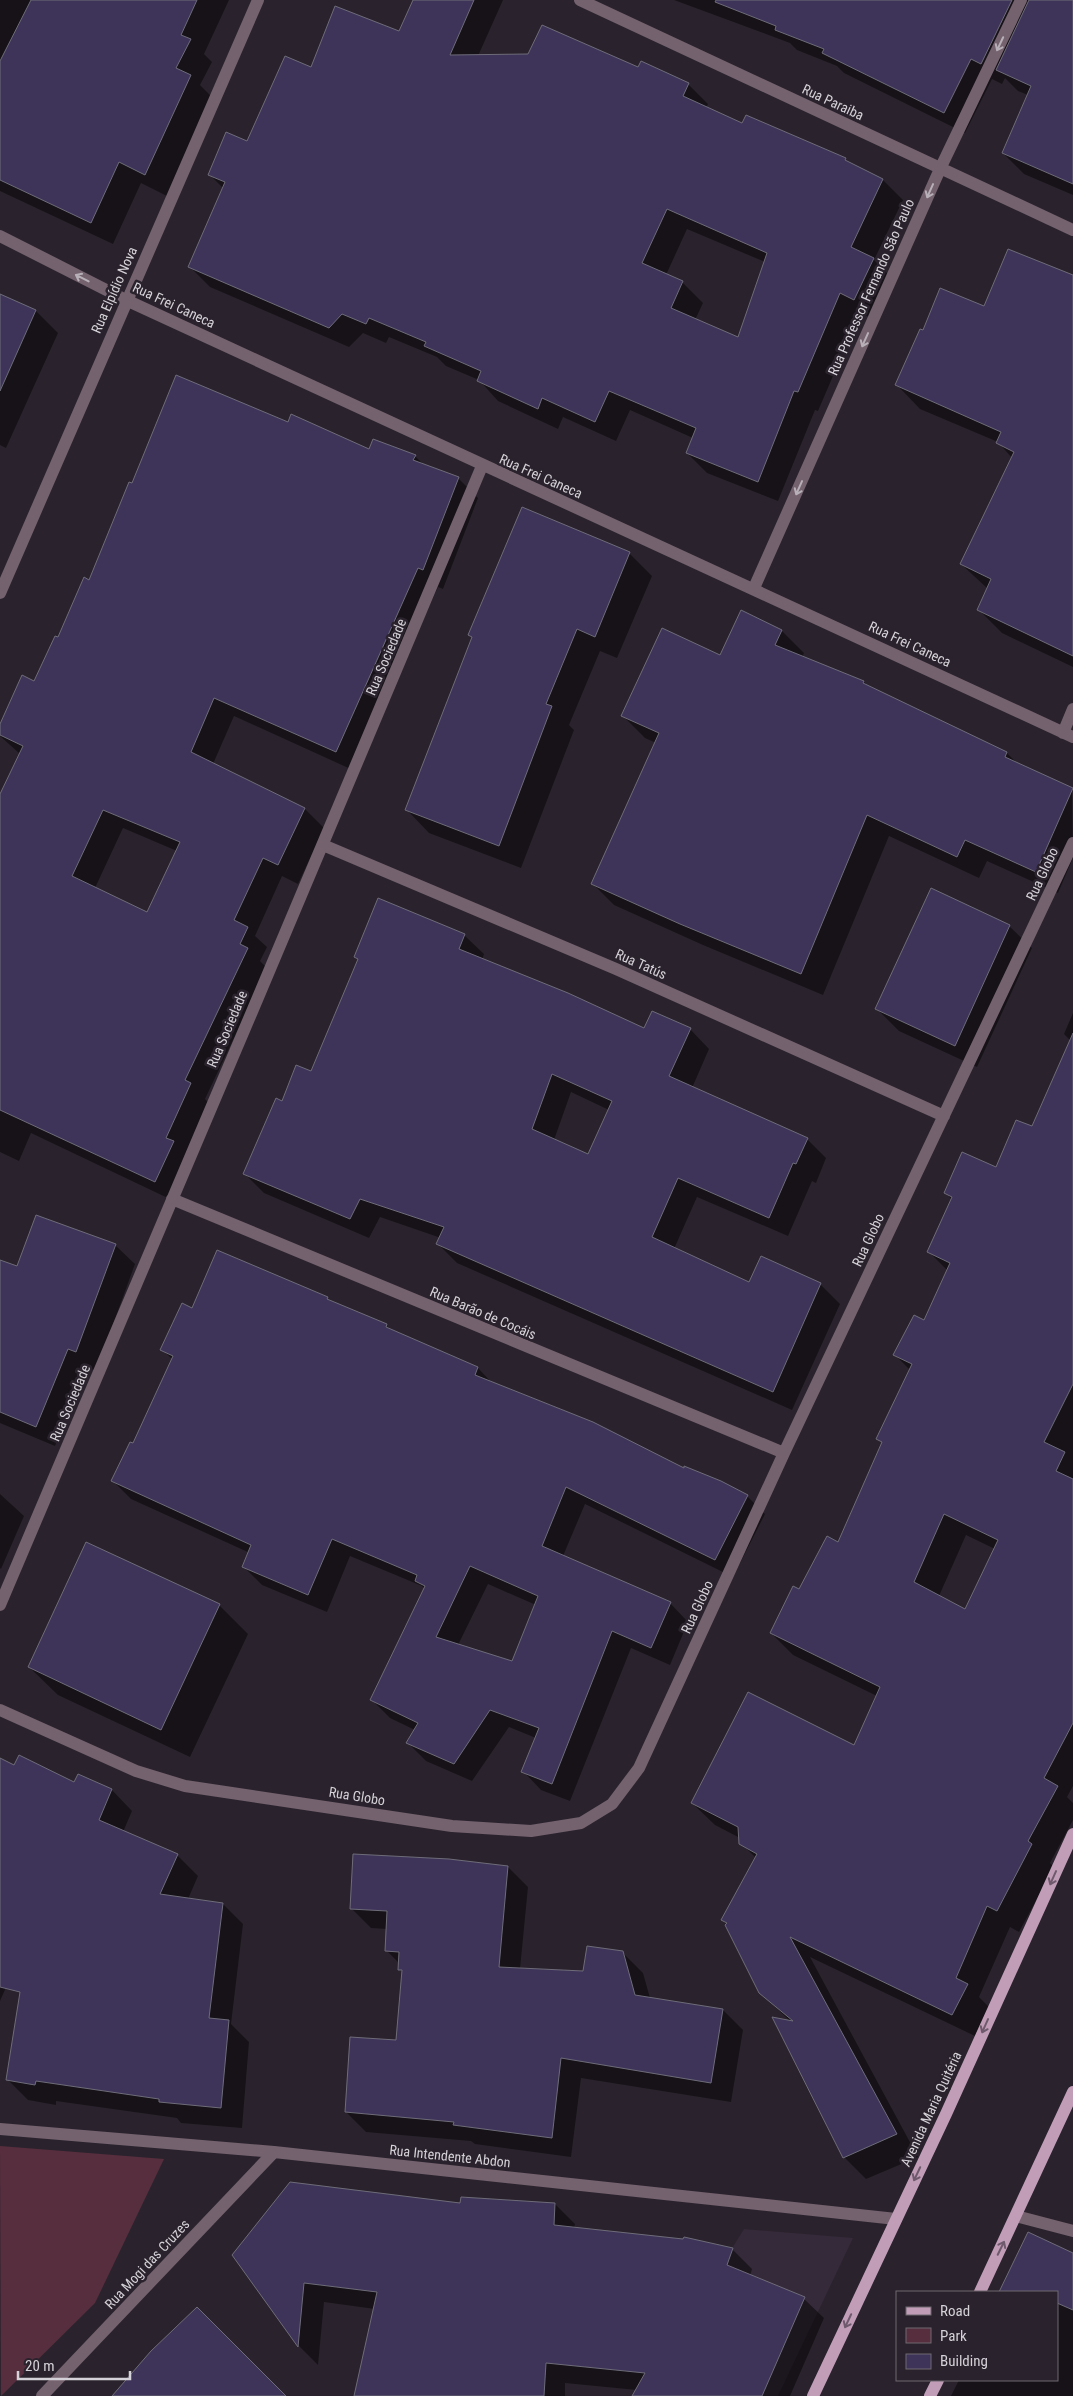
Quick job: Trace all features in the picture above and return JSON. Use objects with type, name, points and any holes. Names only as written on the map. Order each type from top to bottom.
[{"type":"main road","name":"Avenida Maria Quitéria","points":[[813,2396],[1073,1834]]},
{"type":"main road","points":[[980,2291],[1073,2092]]},
{"type":"main road","points":[[930,2396],[938,2381]]},
{"type":"street","name":"Rua Elpídio Nova","points":[[0,593],[258,0]]},
{"type":"street","name":"Rua Paraiba","points":[[580,0],[1073,230]]},
{"type":"street","name":"Rua Professor Fernando São Paulo","points":[[754,588],[940,169],[1021,0]]},
{"type":"street","name":"Rua Frei Caneca","points":[[0,236],[126,300],[482,466],[754,588],[1068,735]]},
{"type":"street","name":"Rua Sociedade","points":[[0,1605],[482,466]]},
{"type":"street","points":[[1068,735],[1073,709]]},
{"type":"street","name":"Rua Globo","points":[[0,1710],[136,1771],[185,1786],[452,1826],[531,1831],[581,1823],[612,1804],[639,1768],[784,1453],[1073,843]]},
{"type":"street","name":"Rua Tatús","points":[[323,845],[616,969],[944,1116]]},
{"type":"street","name":"Rua Barão de Cocáis","points":[[172,1199],[784,1453]]},
{"type":"street","name":"Rua Intendente Abdon","points":[[0,2129],[274,2152],[896,2219]]},
{"type":"street","name":"Rua Mogi das Cruzes","points":[[42,2396],[274,2152]]},
{"type":"street","points":[[1016,2216],[1073,2231]]},
{"type":"shaded area","points":[[744,2229],[853,2238],[778,2396],[641,2396]]},
{"type":"green space","points":[[0,2146],[164,2159],[95,2303],[1,2396]]},
{"type":"building","points":[[31,0],[197,0],[181,35],[191,39],[176,68],[191,75],[145,175],[119,162],[91,223],[0,180],[0,61]]},
{"type":"building","points":[[413,0],[474,0],[450,55],[528,54],[542,25],[638,67],[641,61],[689,83],[683,96],[742,123],[746,115],[846,158],[845,160],[883,179],[851,247],[874,258],[854,300],[840,293],[798,392],[794,391],[758,482],[686,453],[696,428],[609,391],[595,422],[542,398],[538,409],[477,381],[481,371],[424,346],[426,342],[369,318],[366,324],[342,314],[329,328],[188,267],[225,182],[208,175],[226,132],[247,141],[285,56],[311,67],[335,6],[399,31]],"holes":[[[667,209],[767,253],[738,337],[671,308],[683,281],[642,263]]]},
{"type":"building","points":[[716,0],[1012,0],[981,64],[971,59],[944,113],[822,53],[824,49],[775,30],[776,26],[715,2]]},
{"type":"building","points":[[1029,0],[1073,0],[1073,184],[1002,153],[1031,86],[996,70]]},
{"type":"building","points":[[1008,249],[1073,275],[1073,656],[977,610],[991,579],[960,564],[1014,452],[996,443],[1001,432],[895,385],[920,329],[923,330],[940,288],[984,306]]},
{"type":"building","points":[[0,294],[36,310],[0,391]]},
{"type":"building","points":[[176,375],[288,422],[291,414],[369,449],[373,439],[416,455],[413,460],[459,477],[423,570],[418,568],[336,752],[214,698],[191,752],[305,808],[278,865],[263,858],[234,920],[248,927],[240,944],[248,948],[185,1080],[191,1083],[166,1138],[174,1141],[155,1182],[0,1110],[0,794],[23,746],[0,735],[0,724],[22,675],[34,681],[55,636],[58,637],[84,577],[89,580],[129,482],[132,483]],"holes":[[[103,810],[180,842],[147,912],[72,876]]]},
{"type":"building","points":[[522,507],[630,552],[595,637],[577,629],[546,704],[552,706],[499,846],[405,810],[472,637],[468,635]]},
{"type":"building","points":[[741,610],[782,630],[775,645],[864,681],[863,683],[1007,752],[1005,757],[1073,788],[1036,872],[965,840],[957,857],[867,815],[801,974],[680,924],[591,884],[659,733],[621,716],[662,628],[720,655]]},
{"type":"building","points":[[931,888],[1010,925],[955,1046],[875,1009]]},
{"type":"building","points":[[378,898],[465,934],[459,949],[568,993],[644,1028],[652,1011],[691,1028],[669,1076],[808,1138],[796,1164],[793,1163],[769,1218],[678,1178],[652,1237],[749,1282],[761,1256],[821,1283],[773,1392],[436,1244],[444,1227],[360,1199],[350,1219],[243,1174],[276,1098],[282,1101],[296,1065],[311,1071],[358,959],[354,957]],"holes":[[[552,1074],[612,1101],[588,1154],[532,1129]]]},
{"type":"building","points":[[1073,1033],[1073,1384],[1044,1442],[1065,1452],[1056,1471],[1073,1479],[1073,1723],[1044,1778],[1058,1786],[1028,1841],[1032,1844],[997,1911],[987,1906],[956,1978],[968,1984],[952,2015],[790,1937],[897,2134],[843,2158],[772,2017],[793,2021],[759,1993],[725,1925],[727,1923],[721,1920],[757,1854],[739,1844],[738,1827],[691,1803],[748,1692],[854,1745],[880,1687],[770,1633],[793,1586],[799,1589],[827,1536],[838,1542],[882,1442],[876,1439],[912,1364],[893,1355],[914,1315],[924,1320],[950,1263],[927,1252],[952,1197],[944,1193],[962,1152],[996,1167],[1016,1120],[1032,1126]],"holes":[[[944,1514],[998,1540],[965,1609],[914,1582]]]},
{"type":"building","points":[[36,1215],[116,1244],[76,1352],[68,1349],[36,1427],[0,1412],[0,1260],[17,1266]]},
{"type":"building","points":[[217,1250],[328,1297],[327,1299],[387,1324],[386,1327],[478,1367],[475,1375],[593,1422],[684,1468],[684,1466],[721,1481],[748,1495],[715,1560],[566,1487],[542,1546],[671,1602],[651,1648],[612,1631],[552,1784],[521,1772],[539,1728],[490,1710],[454,1764],[406,1743],[418,1723],[370,1700],[425,1586],[415,1581],[417,1575],[332,1539],[308,1595],[242,1567],[251,1545],[111,1481],[130,1442],[133,1443],[173,1356],[160,1350],[182,1303],[192,1308]],"holes":[[[470,1566],[538,1596],[512,1661],[436,1637]]]},
{"type":"building","points":[[86,1542],[220,1604],[161,1730],[28,1667]]},
{"type":"building","points":[[19,1755],[74,1782],[78,1774],[112,1789],[99,1820],[178,1854],[160,1894],[223,1903],[209,2018],[229,2020],[221,2108],[159,2102],[159,2099],[36,2081],[35,2085],[6,2080],[20,1992],[0,1987],[0,1758],[14,1765]]},
{"type":"building","points":[[353,1854],[449,1859],[508,1866],[499,1967],[583,1971],[587,1946],[623,1951],[635,1995],[723,2009],[711,2083],[561,2058],[552,2138],[453,2125],[454,2122],[345,2112],[350,2037],[396,2040],[402,1970],[398,1970],[399,1952],[385,1951],[387,1911],[350,1909]]},
{"type":"building","points":[[290,2182],[460,2203],[461,2197],[555,2203],[554,2225],[683,2239],[684,2237],[733,2248],[727,2265],[805,2297],[762,2396],[632,2396],[645,2373],[546,2363],[544,2396],[354,2396],[377,2292],[304,2283],[298,2347],[232,2255]]},
{"type":"building","points":[[1028,2232],[1073,2253],[1073,2310],[1058,2303],[1058,2291],[999,2291]]},
{"type":"building","points":[[197,2307],[286,2396],[112,2396],[151,2351]]}]
